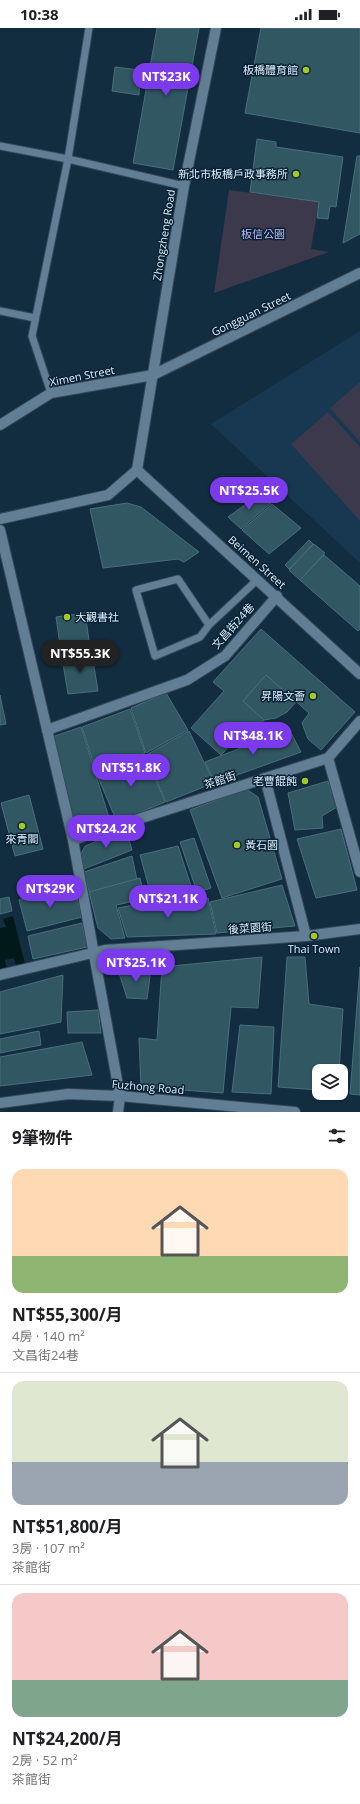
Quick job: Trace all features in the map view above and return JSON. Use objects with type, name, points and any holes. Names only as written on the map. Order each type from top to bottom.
[{"type":"street","name":"Zhongzheng Road","points":[[137,470],[184,186],[216,28]]},
{"type":"street","name":"Gongguan Street","points":[[153,375],[360,273]]},
{"type":"street","name":"Ximen Street","points":[[0,425],[51,393],[153,375]]},
{"type":"street","points":[[0,519],[108,495],[137,470]]},
{"type":"street","name":"Beimen Street","points":[[137,470],[258,578],[360,674]]},
{"type":"street","points":[[0,530],[73,840],[120,1096],[118,1112]]},
{"type":"street","name":"文昌街24巷","points":[[47,730],[187,680],[225,656],[276,596]]},
{"type":"street","points":[[360,721],[328,758],[360,872]]},
{"type":"street","name":"茶館街","points":[[73,840],[328,758]]},
{"type":"street","points":[[265,778],[306,936]]},
{"type":"street","name":"後菜園街","points":[[0,975],[105,950],[306,936],[360,929]]},
{"type":"street","name":"Fuzhong Road","points":[[0,1103],[68,1094],[120,1096],[248,1110],[295,1112]]},
{"type":"lane","points":[[51,393],[32,336],[68,159],[89,28]]},
{"type":"lane","points":[[0,146],[68,159],[184,186]]},
{"type":"lane","points":[[0,311],[35,318]]},
{"type":"lane","points":[[209,625],[178,579],[136,590],[155,656],[200,637],[209,625],[258,578]]},
{"type":"shaded area","points":[[360,331],[360,563],[211,424]]},
{"type":"shaded area","points":[[13,916],[25,964],[16,966],[14,958],[5,960],[7,970],[0,971],[0,928],[6,927],[3,919]]},
{"type":"green space","name":"板信公園","points":[[229,190],[319,202],[311,249],[329,252],[214,293]]},
{"type":"green space","points":[[360,382],[360,442],[330,408]]},
{"type":"green space","points":[[328,412],[360,447],[360,521],[291,444]]},
{"type":"building","points":[[157,28],[199,28],[173,170],[133,163]]},
{"type":"building","name":"板橋體育館","points":[[261,28],[360,28],[360,133],[245,113]]},
{"type":"building","points":[[115,67],[140,70],[139,95],[112,91]]},
{"type":"building","name":"新北市板橋戶政事務所","points":[[257,139],[276,142],[276,147],[343,157],[336,207],[330,206],[328,219],[317,218],[319,202],[250,192]]},
{"type":"building","points":[[357,156],[360,156],[360,234],[343,243]]},
{"type":"building","points":[[260,494],[271,503],[241,529],[228,517]]},
{"type":"building","points":[[127,503],[141,507],[199,552],[184,562],[178,559],[103,568],[90,509]]},
{"type":"building","points":[[272,504],[301,528],[269,554],[242,530]]},
{"type":"building","points":[[309,540],[313,544],[289,569],[285,565]]},
{"type":"building","points":[[314,544],[325,553],[300,580],[289,570]]},
{"type":"building","points":[[324,555],[360,586],[360,629],[358,631],[300,580]]},
{"type":"building","points":[[85,613],[89,640],[60,645],[56,617]]},
{"type":"building","name":"昇陽文薈","points":[[261,629],[355,712],[321,750],[308,739],[302,723],[309,713],[266,675],[243,701],[264,720],[241,746],[235,740],[221,755],[191,728],[224,691],[213,682]]},
{"type":"building","points":[[92,654],[98,691],[68,694],[62,658]]},
{"type":"building","points":[[266,675],[296,702],[287,712],[276,718],[264,720],[243,701]]},
{"type":"building","points":[[166,693],[188,730],[146,753],[131,708]]},
{"type":"building","points":[[0,695],[6,724],[0,725]]},
{"type":"building","points":[[130,709],[145,753],[97,774],[82,727]]},
{"type":"building","points":[[81,727],[111,824],[84,834],[76,830],[52,737]]},
{"type":"building","points":[[289,729],[301,752],[215,783],[205,762]]},
{"type":"building","points":[[189,731],[214,783],[166,802],[146,755]]},
{"type":"building","points":[[145,755],[165,802],[117,822],[97,775]]},
{"type":"building","points":[[328,781],[337,807],[322,816],[323,828],[295,830],[288,793]]},
{"type":"building","name":"黃石園","points":[[246,789],[258,797],[282,879],[222,898],[190,810]]},
{"type":"building","name":"來青閣","points":[[29,795],[43,849],[15,856],[1,803]]},
{"type":"building","points":[[126,829],[132,850],[84,869],[81,854],[85,846]]},
{"type":"building","points":[[341,829],[357,890],[316,898],[297,839]]},
{"type":"building","points":[[194,838],[211,888],[197,892],[180,842]]},
{"type":"building","points":[[178,846],[193,892],[153,902],[140,855]]},
{"type":"building","points":[[132,856],[137,880],[89,892],[84,872]]},
{"type":"building","points":[[140,878],[145,899],[116,905],[125,938],[111,939],[98,928],[89,892]]},
{"type":"building","points":[[282,885],[295,926],[217,933],[210,902]]},
{"type":"building","points":[[74,887],[82,917],[27,931],[19,900]]},
{"type":"building","points":[[9,897],[12,911],[0,914],[0,899]]},
{"type":"building","points":[[208,898],[216,934],[127,937],[118,908],[144,903],[163,904],[164,907]]},
{"type":"building","points":[[82,923],[87,947],[33,959],[28,936]]},
{"type":"building","points":[[262,957],[258,1008],[231,1007],[223,1093],[141,1087],[139,1038],[157,1040],[162,967]]},
{"type":"building","points":[[287,957],[305,957],[309,1004],[343,1009],[339,1064],[312,1064],[312,1089],[278,1087]]},
{"type":"building","points":[[360,967],[360,1095],[350,1094]]},
{"type":"building","points":[[151,969],[147,999],[127,998],[118,970]]},
{"type":"building","points":[[63,975],[61,1022],[0,1034],[0,992]]},
{"type":"building","points":[[98,1010],[101,1033],[68,1033],[67,1012]]},
{"type":"building","points":[[240,1025],[274,1027],[271,1094],[232,1092]]},
{"type":"building","points":[[39,1031],[41,1045],[0,1053],[0,1039]]},
{"type":"building","points":[[82,1042],[92,1075],[0,1086],[0,1057]]},
{"type":"place","name":"板橋體育館","points":[[306,70]]},
{"type":"place","name":"新北市板橋戶政事務所","points":[[296,174]]},
{"type":"place","name":"大觀書社","points":[[67,617]]},
{"type":"place","name":"昇陽文薈","points":[[313,696]]},
{"type":"place","name":"老曹餛飩","points":[[305,781]]},
{"type":"place","name":"來青閣","points":[[22,826]]},
{"type":"place","name":"黃石園","points":[[237,845]]},
{"type":"place","name":"Thai Town","points":[[314,936]]}]
